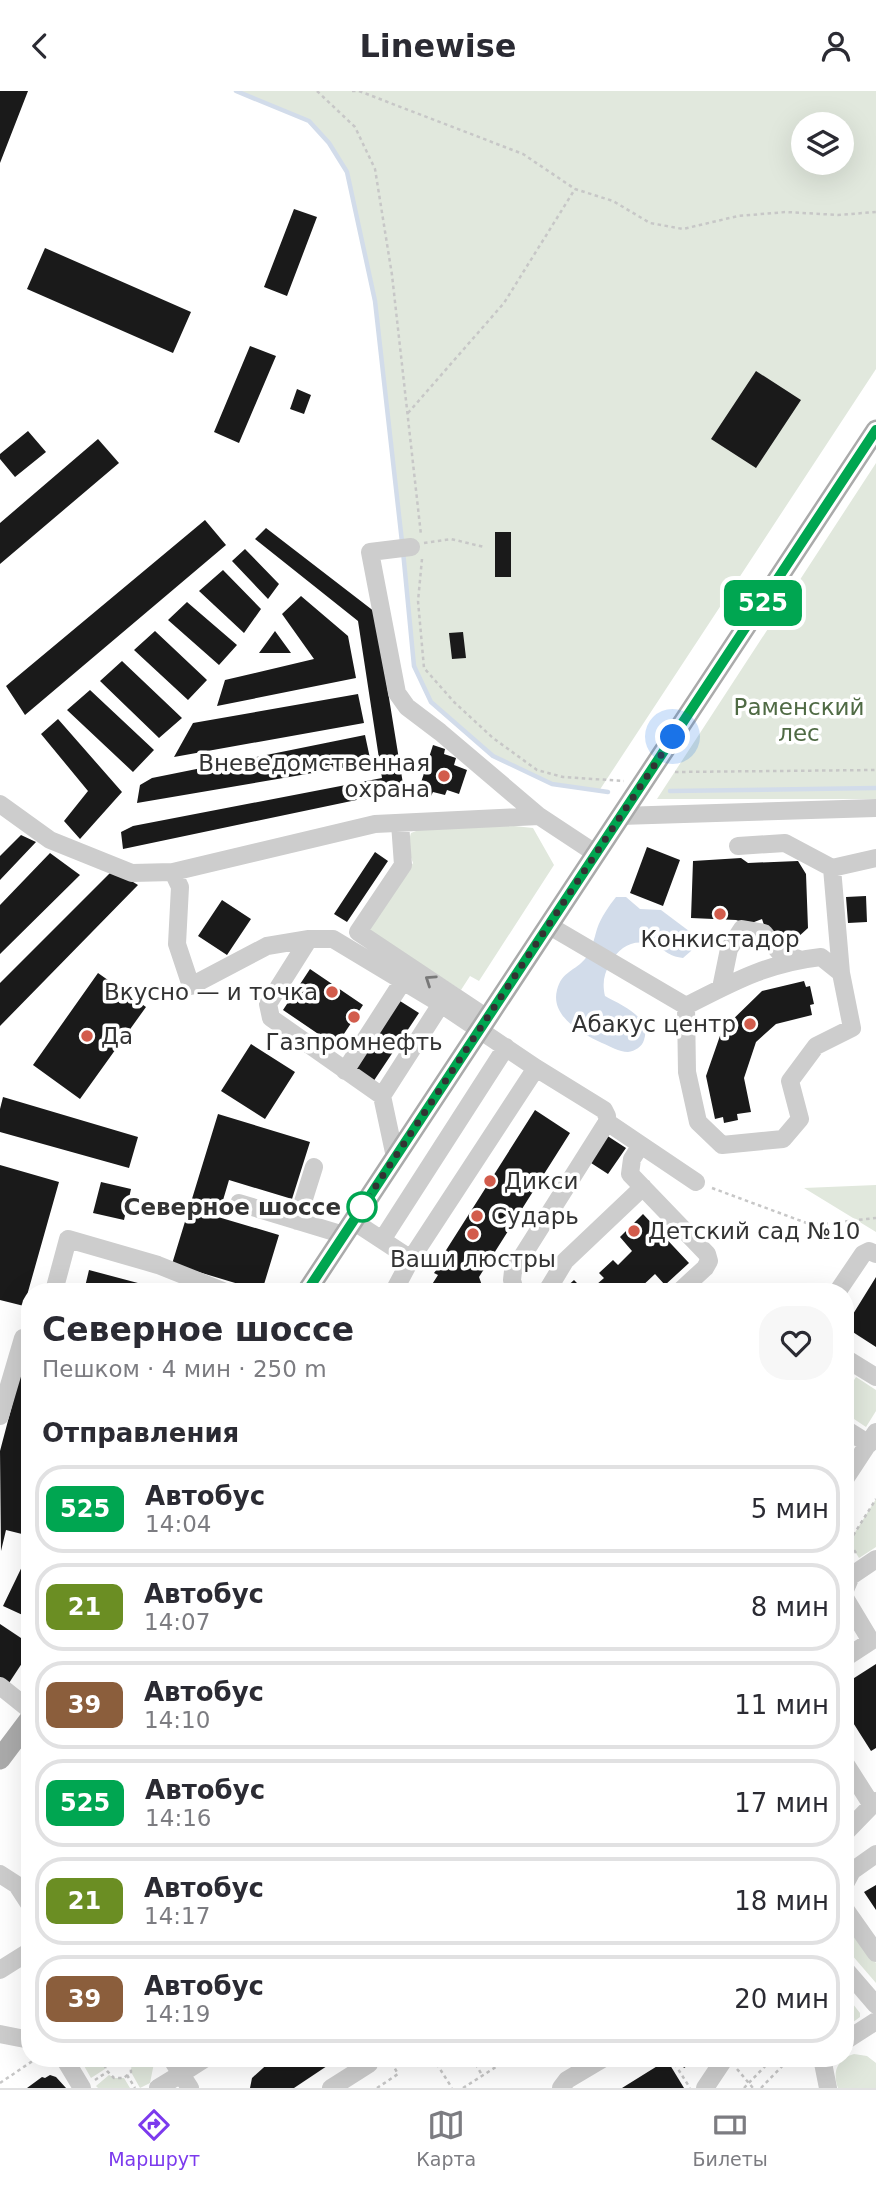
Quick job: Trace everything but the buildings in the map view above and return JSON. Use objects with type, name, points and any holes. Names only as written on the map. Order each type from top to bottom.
[{"type":"main road","points":[[312,1283],[876,430]]},
{"type":"main road","points":[[0,1759],[21,1731]]},
{"type":"lane","points":[[416,545],[370,552],[397,693],[407,708],[440,732],[539,816],[595,853]]},
{"type":"lane","points":[[0,804],[51,840],[132,873],[173,872],[375,824],[539,816]]},
{"type":"lane","points":[[620,816],[876,808]]},
{"type":"lane","points":[[400,823],[403,865],[358,932],[484,1023],[506,1047],[604,1110],[607,1116],[607,1122],[513,1272],[514,1283]]},
{"type":"lane","points":[[738,846],[785,843],[832,868],[876,858]]},
{"type":"lane","points":[[686,1006],[687,1072],[698,1122],[722,1145],[783,1139],[800,1119],[790,1081],[816,1046],[852,1028],[841,973],[832,868]]},
{"type":"lane","points":[[173,872],[180,887],[177,944],[191,986],[267,946],[309,939],[333,939],[441,1004],[484,1023]]},
{"type":"lane","points":[[548,925],[686,1006]]},
{"type":"lane","points":[[721,988],[729,949],[742,929],[764,933],[780,953],[799,959]]},
{"type":"lane","points":[[309,939],[268,1004],[271,1018],[382,1096],[395,1157]]},
{"type":"lane","points":[[686,1006],[751,973],[799,959],[821,957],[841,973]]},
{"type":"lane","points":[[345,1071],[403,981]]},
{"type":"lane","points":[[382,1096],[441,1004]]},
{"type":"lane","points":[[382,1240],[506,1047]]},
{"type":"lane","points":[[398,1283],[411,1259],[536,1068]]},
{"type":"lane","points":[[607,1122],[696,1182]]},
{"type":"lane","points":[[641,1145],[632,1159],[630,1174],[706,1254],[709,1261],[689,1283]]},
{"type":"lane","points":[[297,1221],[314,1167]]},
{"type":"lane","points":[[552,1283],[565,1261],[643,1187]]},
{"type":"lane","points":[[239,1203],[297,1221],[349,1228],[382,1240],[411,1259]]},
{"type":"lane","points":[[56,1283],[68,1238],[158,1265],[203,1283]]},
{"type":"lane","points":[[843,1283],[863,1254],[869,1251],[876,1254]]},
{"type":"lane","points":[[0,1416],[21,1345]]},
{"type":"lane","points":[[854,1364],[876,1377]]},
{"type":"lane","points":[[854,1432],[872,1438],[854,1465]]},
{"type":"lane","points":[[854,1574],[871,1563]]},
{"type":"lane","points":[[854,1613],[871,1641],[854,1652]]},
{"type":"lane","points":[[0,1686],[21,1703]]},
{"type":"lane","points":[[854,1775],[874,1803],[854,1824]]},
{"type":"lane","points":[[854,1870],[876,1854]]},
{"type":"lane","points":[[0,1874],[17,1885],[21,1891]]},
{"type":"lane","points":[[854,1922],[876,1953]]},
{"type":"lane","points":[[0,1970],[21,1957]]},
{"type":"lane","points":[[854,1979],[876,2005]]},
{"type":"lane","points":[[854,2035],[876,2021]]},
{"type":"lane","points":[[0,2034],[21,2038]]},
{"type":"lane","points":[[72,2067],[88,2084]]},
{"type":"lane","points":[[158,2088],[186,2081],[198,2067]]},
{"type":"lane","points":[[331,2088],[361,2067]]},
{"type":"lane","points":[[561,2088],[567,2080],[589,2067]]},
{"type":"lane","points":[[705,2088],[725,2067]]},
{"type":"lane","points":[[823,2067],[825,2087]]},
{"type":"path","points":[[317,91],[355,127],[375,170],[392,275],[407,415],[424,668],[454,702],[493,738],[537,770],[563,777],[641,783]]},
{"type":"path","points":[[352,91],[359,91],[523,154],[575,189],[613,201],[650,223],[683,229],[738,216],[786,212],[838,215],[876,212]]},
{"type":"path","points":[[407,415],[504,303],[575,189]]},
{"type":"path","points":[[416,545],[451,540],[484,547]]},
{"type":"path","points":[[675,772],[876,770]]},
{"type":"path","points":[[696,1182],[812,1226],[876,1218]]},
{"type":"path","points":[[854,1534],[876,1499]]},
{"type":"path","points":[[854,1547],[871,1563]]},
{"type":"path","points":[[0,2083],[24,2067]]},
{"type":"path","points":[[106,2067],[107,2072],[114,2078],[127,2075]]},
{"type":"path","points":[[127,2075],[131,2067]]},
{"type":"path","points":[[379,2087],[398,2074],[394,2067]]},
{"type":"path","points":[[439,2067],[452,2088]]},
{"type":"path","points":[[477,2067],[482,2075]]},
{"type":"path","points":[[463,2088],[494,2067]]},
{"type":"path","points":[[677,2067],[690,2088]]},
{"type":"path","points":[[735,2067],[752,2088]]},
{"type":"path","points":[[744,2088],[764,2067]]},
{"type":"path","points":[[761,2088],[781,2067]]},
{"type":"path","points":[[88,2084],[107,2072]]},
{"type":"path","points":[[127,2075],[135,2088]]},
{"type":"green space","points":[[236,91],[876,91],[876,369],[599,791],[552,784],[493,756],[431,702],[414,666],[375,301],[347,172],[329,143],[309,121]]},
{"type":"green space","name":"Раменский лес","points":[[876,463],[876,799],[657,799]]},
{"type":"green space","points":[[424,828],[533,828],[554,865],[479,981],[470,976],[461,990],[368,930],[413,863],[407,846],[411,833]]},
{"type":"green space","points":[[876,1185],[876,1232],[804,1188]]},
{"type":"green space","points":[[856,1377],[876,1390],[876,1411],[866,1427],[854,1419]]},
{"type":"green space","points":[[876,1499],[876,1547],[859,1558],[854,1550],[854,1534]]},
{"type":"green space","points":[[854,1935],[876,1963],[876,1983],[854,1957]]},
{"type":"green space","points":[[854,2005],[860,2013],[860,2017],[854,2021]]},
{"type":"green space","points":[[854,2054],[867,2056],[876,2063],[876,2088],[838,2088],[837,2067],[854,2067]]},
{"type":"green space","points":[[85,2067],[105,2067],[105,2069],[91,2078]]},
{"type":"green space","points":[[131,2067],[153,2067],[150,2083],[140,2088],[131,2072]]},
{"type":"green space","points":[[109,2075],[124,2078],[130,2088],[96,2086]]},
{"type":"water","points":[[616,897],[626,897],[640,909],[661,910],[693,934],[695,940],[691,951],[683,958],[673,956],[653,945],[633,943],[618,952],[610,963],[604,979],[605,996],[634,1013],[644,1025],[642,1045],[628,1052],[586,1035],[563,1016],[556,1000],[559,984],[565,975],[587,956],[601,920]]},
{"type":"waterway","points":[[236,91],[309,121],[329,143],[347,172],[375,301],[402,542]]},
{"type":"waterway","points":[[403,551],[414,666],[431,702],[493,756],[552,784],[608,792]]},
{"type":"waterway","points":[[670,791],[876,788]]},
{"type":"bus line","name":"525","points":[[312,1283],[876,430]]},
{"type":"place","name":"Вневедомственная охрана","points":[[444,776]]},
{"type":"place","name":"Конкистадор","points":[[720,914]]},
{"type":"place","name":"Вкусно — и точка","points":[[332,992]]},
{"type":"place","name":"Газпромнефть","points":[[354,1017]]},
{"type":"place","name":"Абакус центр","points":[[750,1024]]},
{"type":"place","name":"Да","points":[[87,1036]]},
{"type":"place","name":"Дикси","points":[[490,1181]]},
{"type":"place","name":"Северное шоссе","points":[[362,1207]]},
{"type":"place","name":"Сударь","points":[[477,1216]]},
{"type":"place","name":"Детский сад №10","points":[[634,1231]]},
{"type":"place","name":"Ваши люстры","points":[[473,1234]]},
{"type":"route","points":[[362,1207],[673,737]]}]
